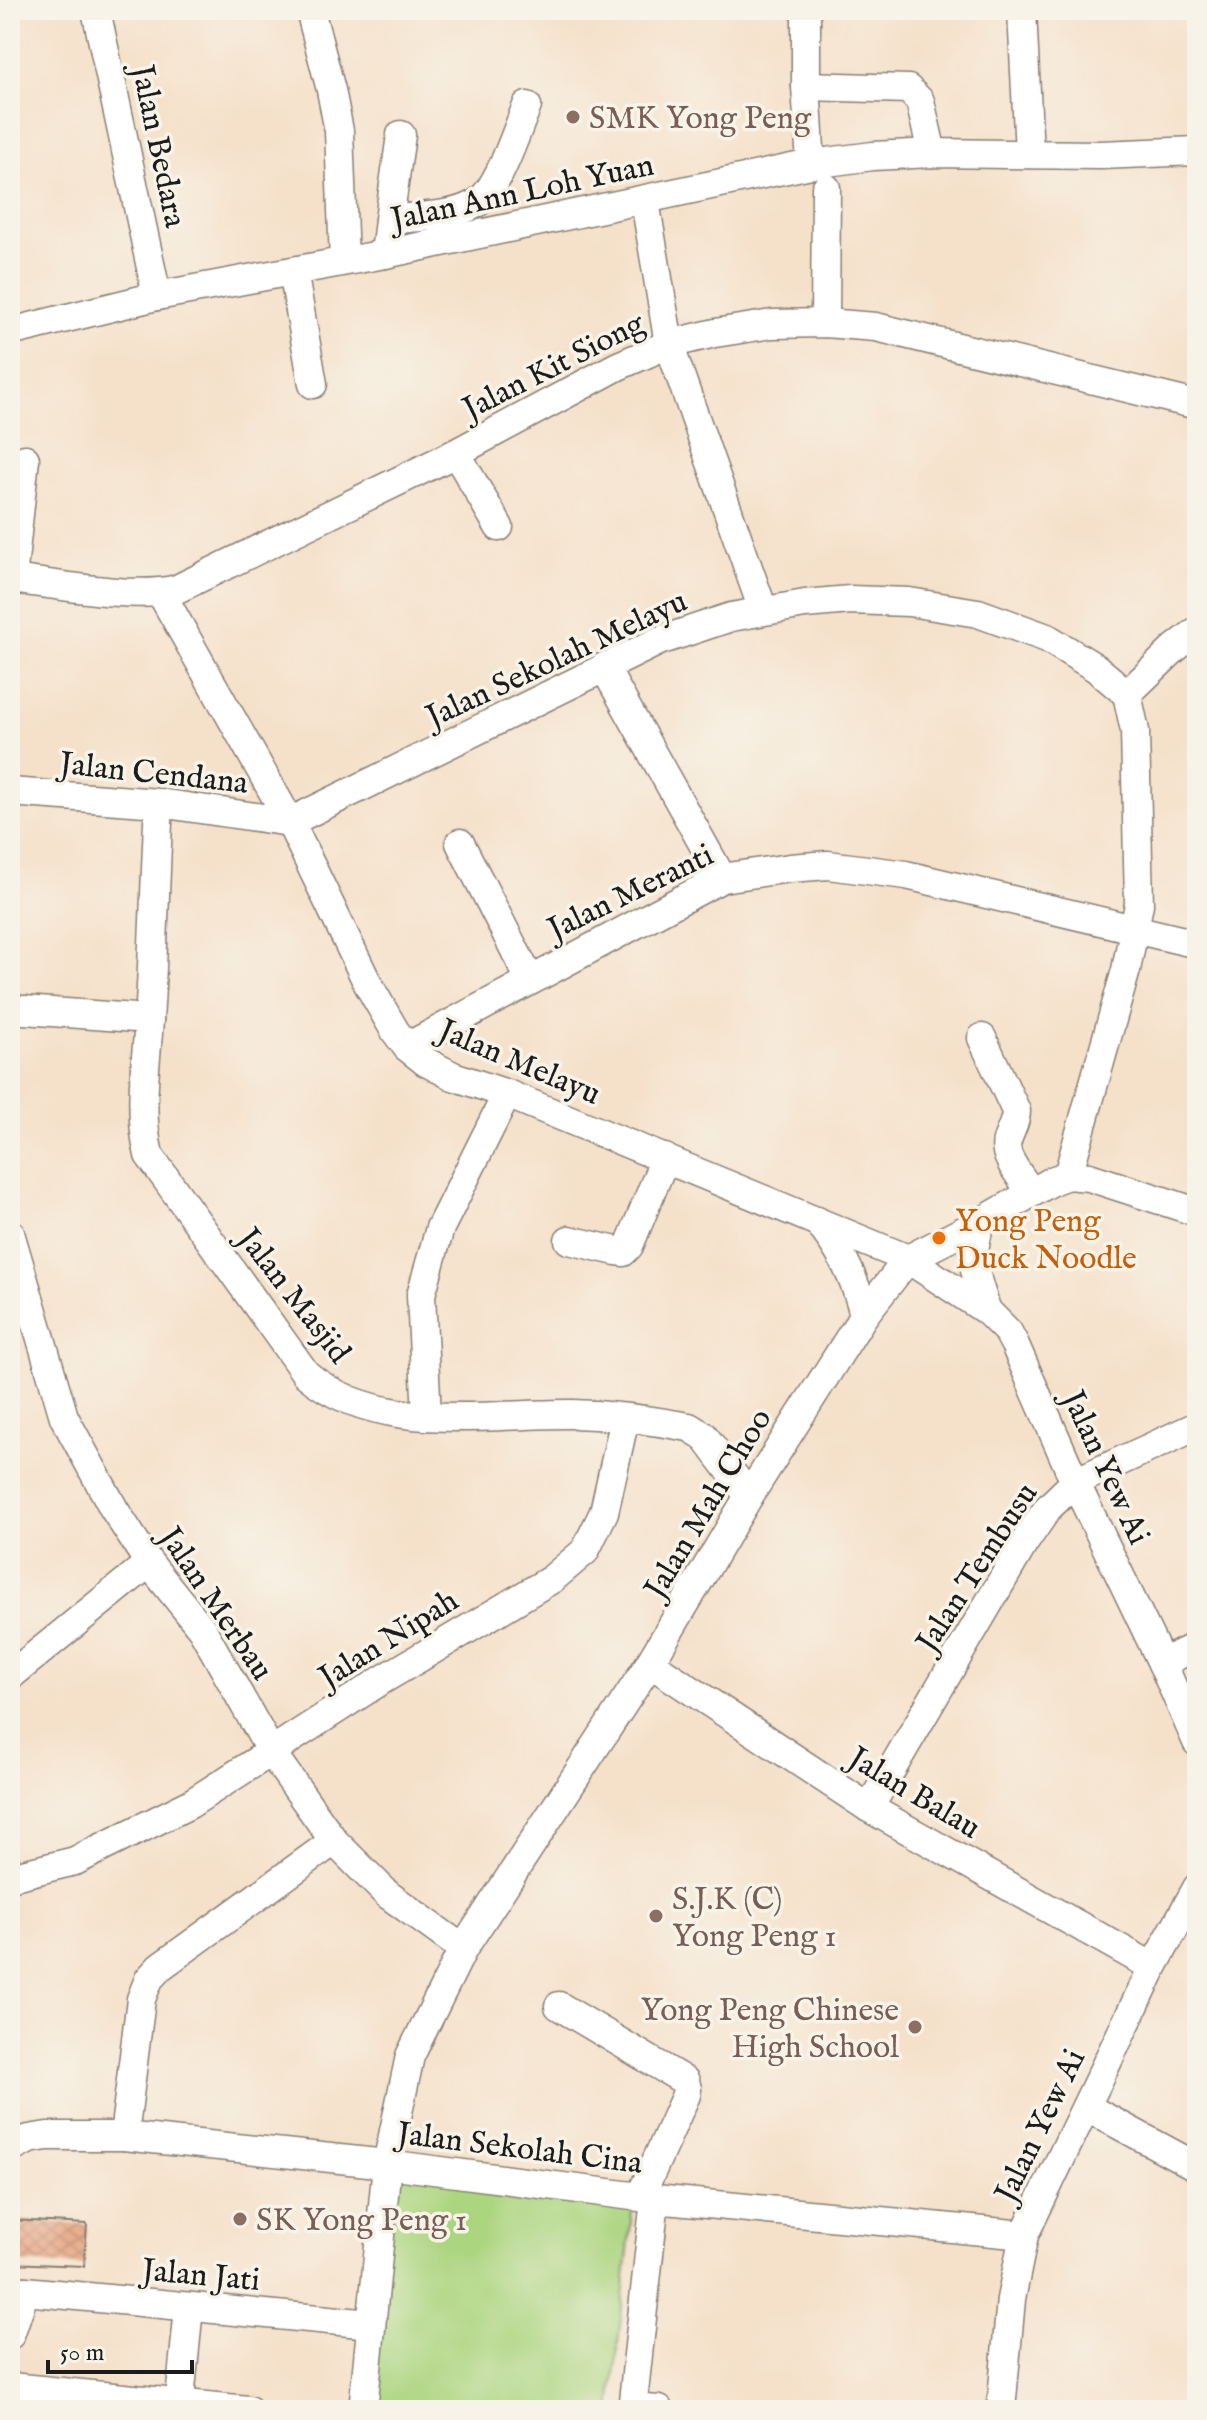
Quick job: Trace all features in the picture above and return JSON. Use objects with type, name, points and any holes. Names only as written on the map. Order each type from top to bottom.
[{"type":"street","name":"Jalan Bedara","points":[[96,10],[157,296]]},
{"type":"street","points":[[310,10],[339,131],[344,261]]},
{"type":"street","points":[[806,10],[806,86],[811,164]]},
{"type":"street","points":[[1022,10],[1029,154]]},
{"type":"street","points":[[806,86],[908,89],[920,101],[932,153]]},
{"type":"street","points":[[389,220],[458,211],[476,204],[489,193],[527,106]]},
{"type":"street","points":[[385,254],[401,135]]},
{"type":"street","name":"Jalan Ann Loh Yuan","points":[[10,332],[157,296],[385,254],[811,164],[932,153],[1197,151]]},
{"type":"street","points":[[825,323],[826,188]]},
{"type":"street","points":[[645,201],[669,344],[763,610]]},
{"type":"street","points":[[293,271],[313,384]]},
{"type":"street","name":"Jalan Kit Siong","points":[[11,579],[161,593],[208,574],[456,453],[618,366],[669,344],[772,324],[825,323],[876,327],[1197,405]]},
{"type":"street","points":[[456,453],[499,527]]},
{"type":"street","points":[[11,579],[25,459]]},
{"type":"street","name":"Jalan Melayu","points":[[161,593],[290,822],[368,984],[407,1047],[426,1062],[453,1076],[507,1094],[908,1259]]},
{"type":"street","name":"Jalan Sekolah Melayu","points":[[290,822],[659,641],[731,617],[763,610],[850,600],[940,605],[978,613],[1047,638],[1096,668],[1127,694]]},
{"type":"street","points":[[1197,631],[1127,694],[1135,731],[1139,904],[1136,930],[1068,1175],[1089,1177],[1197,1212]]},
{"type":"street","points":[[604,667],[722,878]]},
{"type":"street","name":"Jalan Cendana","points":[[10,792],[159,803],[290,822]]},
{"type":"street","name":"Jalan Masjid","points":[[159,803],[149,1019],[141,1103],[143,1132],[149,1155],[161,1175],[306,1374],[325,1390],[372,1408],[427,1416],[575,1414],[689,1427],[704,1436],[749,1496]]},
{"type":"street","points":[[460,843],[530,980]]},
{"type":"street","name":"Jalan Meranti","points":[[407,1047],[722,878],[828,865],[866,868],[1197,944]]},
{"type":"street","points":[[10,1009],[149,1019]]},
{"type":"street","points":[[982,1038],[1016,1111],[1016,1121],[1006,1144],[1007,1154],[1031,1192]]},
{"type":"street","points":[[427,1416],[423,1284],[440,1228],[507,1094]]},
{"type":"street","points":[[569,1240],[623,1252],[629,1246],[665,1158]]},
{"type":"street","name":"Jalan Mah Choo","points":[[363,2410],[387,2164],[410,2056],[463,1949],[650,1663],[749,1496],[864,1315],[908,1259],[1068,1175]]},
{"type":"street","points":[[816,1220],[839,1248],[852,1273],[864,1315]]},
{"type":"street","points":[[981,1222],[973,1244],[972,1260],[987,1311]]},
{"type":"street","name":"Jalan Merbau","points":[[10,1233],[64,1417],[114,1509],[149,1563],[202,1629],[271,1752],[334,1841],[387,1894],[463,1949]]},
{"type":"street","name":"Jalan Yew Ai","points":[[908,1259],[987,1311],[1008,1332],[1197,1742]]},
{"type":"street","name":"Jalan Nipah","points":[[10,1877],[75,1861],[190,1804],[382,1680],[552,1579],[585,1551],[604,1512],[625,1418]]},
{"type":"street","name":"Jalan Tembusu","points":[[869,1808],[1024,1543],[1048,1508],[1075,1482],[1197,1426]]},
{"type":"street","points":[[10,1676],[149,1563]]},
{"type":"street","points":[[1162,1663],[1197,1646]]},
{"type":"street","name":"Jalan Balau","points":[[650,1663],[869,1808],[1153,1967]]},
{"type":"street","points":[[124,2136],[141,1999],[149,1979],[160,1967],[334,1841]]},
{"type":"street","name":"Jalan Yew Ai","points":[[1001,2410],[1011,2299],[1024,2235],[1153,1967],[1197,1888]]},
{"type":"street","points":[[559,2006],[685,2081],[686,2095],[648,2198],[641,2409]]},
{"type":"street","points":[[1086,2107],[1197,2167]]},
{"type":"street","name":"Jalan Sekolah Cina","points":[[10,2149],[29,2139],[47,2136],[124,2136],[387,2164],[648,2198],[1024,2235]]},
{"type":"street","points":[[10,2335],[18,2290]]},
{"type":"street","name":"Jalan Jati","points":[[18,2290],[371,2324]]},
{"type":"street","points":[[179,2407],[189,2307]]},
{"type":"street","points":[[10,2387],[179,2407],[248,2410]]},
{"type":"green space","points":[[386,2167],[634,2194],[611,2410],[361,2410]]},
{"type":"building","points":[[10,2220],[87,2224],[84,2266],[10,2263]]},
{"type":"place","name":"SMK Yong Peng","points":[[573,117]]},
{"type":"place","name":"Yong Peng Duck Noodle","points":[[939,1238]]},
{"type":"place","name":"S.J.K (C) Yong Peng 1","points":[[656,1916]]},
{"type":"place","name":"Yong Peng Chinese High School","points":[[915,2027]]},
{"type":"place","name":"SK Yong Peng 1","points":[[240,2219]]}]
